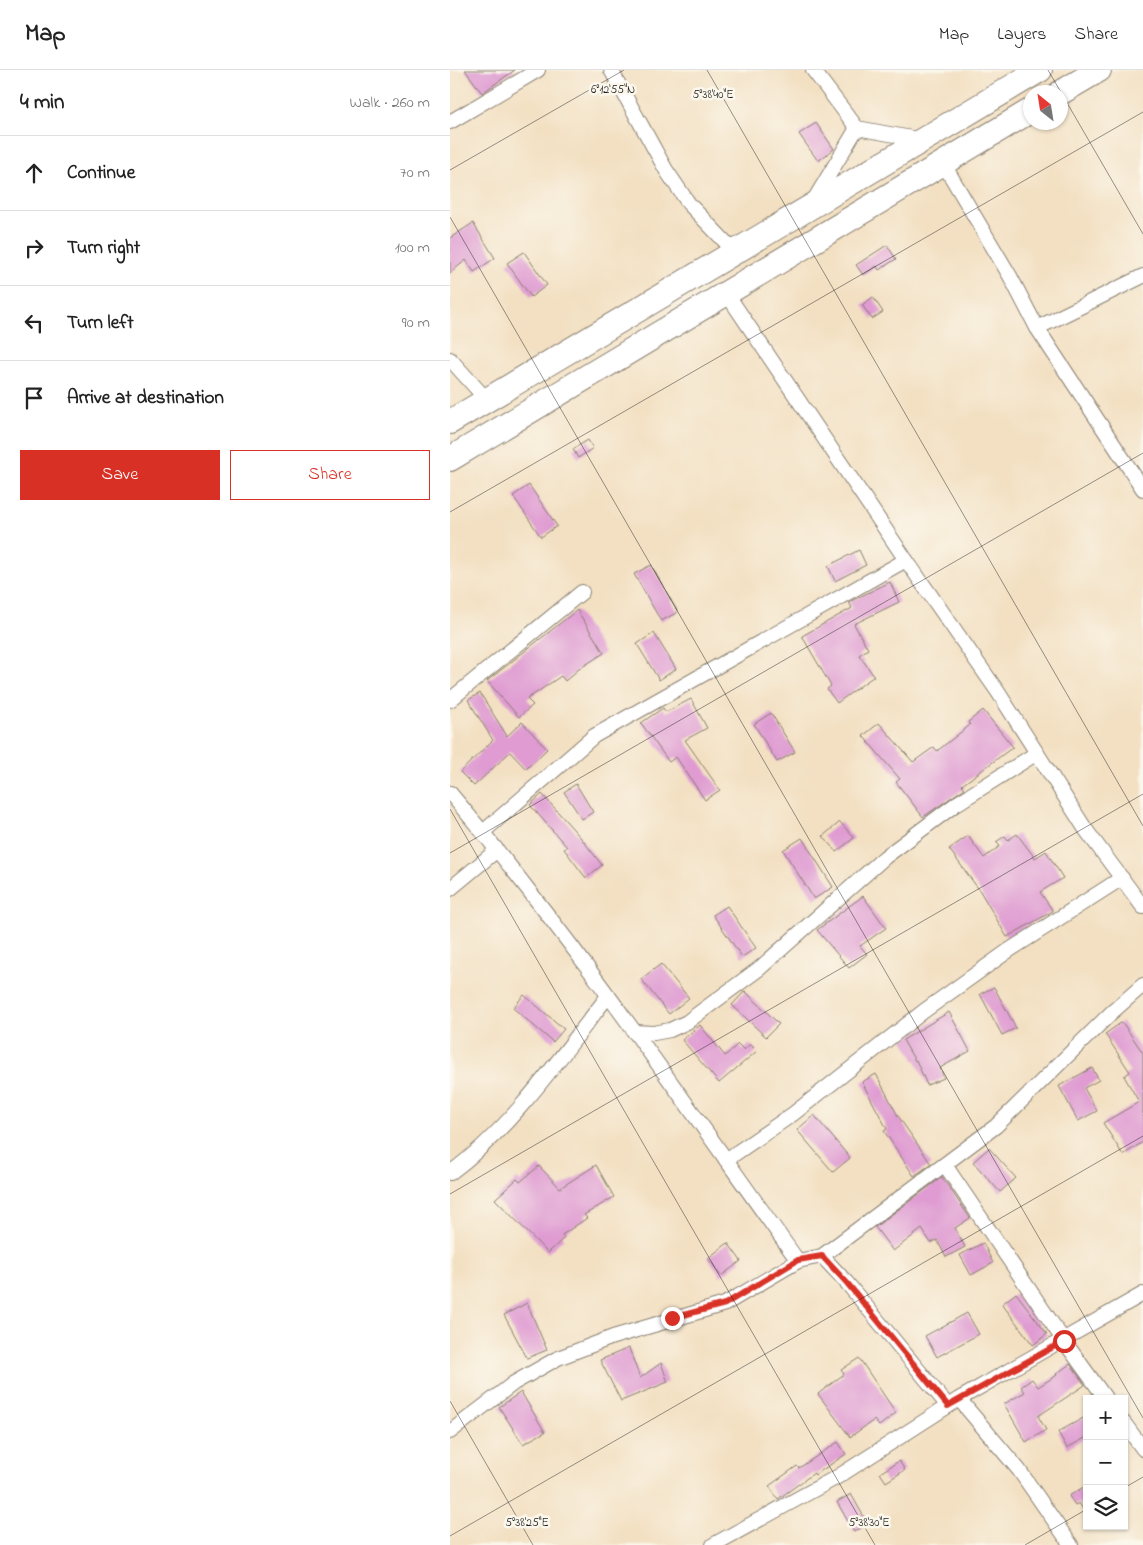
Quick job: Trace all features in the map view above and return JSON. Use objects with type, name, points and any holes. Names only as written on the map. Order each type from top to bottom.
[{"type":"highway","points":[[450,422],[1040,70]]},
{"type":"highway","points":[[1068,88],[1098,70]]},
{"type":"highway","points":[[450,459],[1023,115]]},
{"type":"street","points":[[450,122],[538,70]]},
{"type":"street","points":[[612,70],[666,170],[689,204],[735,252]]},
{"type":"street","points":[[813,70],[857,128],[924,140]]},
{"type":"street","points":[[811,205],[857,128]]},
{"type":"street","points":[[943,163],[1010,276],[1037,328],[1143,489]]},
{"type":"street","points":[[1037,328],[1143,276]]},
{"type":"street","points":[[727,294],[906,560],[998,692],[1086,830],[1143,907]]},
{"type":"street","points":[[450,359],[486,399]]},
{"type":"street","points":[[483,832],[594,736],[906,560]]},
{"type":"street","points":[[450,700],[582,592]]},
{"type":"street","points":[[634,1032],[670,1030],[687,1022],[760,968],[885,857],[956,804],[1037,753]]},
{"type":"street","points":[[450,792],[497,850],[608,996],[798,1260]]},
{"type":"street","points":[[450,889],[497,850]]},
{"type":"street","points":[[726,1160],[792,1114],[924,1011],[1008,951],[1122,878]]},
{"type":"street","points":[[450,1432],[514,1383],[558,1358],[613,1337],[725,1304],[798,1260],[822,1256],[996,1126],[1111,1012],[1143,986]]},
{"type":"street","points":[[450,1173],[462,1164],[525,1103],[608,996]]},
{"type":"street","points":[[945,1165],[1064,1341],[1103,1395]]},
{"type":"street","points":[[822,1256],[954,1403],[1019,1470],[1071,1545]]},
{"type":"street","points":[[720,1543],[839,1476],[954,1403],[1143,1294]]},
{"type":"street","points":[[1128,1428],[1143,1449]]},
{"type":"building","points":[[465,70],[515,70],[482,93]]},
{"type":"building","points":[[816,123],[834,149],[818,161],[799,134]]},
{"type":"building","points":[[473,223],[495,258],[474,272],[466,260],[450,273],[450,238]]},
{"type":"building","points":[[887,245],[896,259],[879,270],[877,266],[863,275],[856,265]]},
{"type":"building","points":[[524,252],[547,285],[531,297],[507,263]]},
{"type":"building","points":[[873,297],[883,312],[872,319],[862,305]]},
{"type":"building","points":[[588,440],[593,448],[578,458],[573,449]]},
{"type":"building","points":[[529,485],[557,526],[541,537],[513,496]]},
{"type":"building","points":[[859,550],[866,565],[835,581],[828,566]]},
{"type":"building","points":[[651,565],[678,612],[661,621],[634,574]]},
{"type":"building","points":[[890,582],[899,602],[854,624],[868,649],[859,655],[874,676],[837,703],[827,689],[831,686],[802,636],[852,608],[849,602]]},
{"type":"building","points":[[577,610],[604,653],[579,669],[565,681],[561,676],[527,699],[533,705],[519,717],[487,681]]},
{"type":"building","points":[[654,633],[676,669],[659,680],[637,644]]},
{"type":"building","points":[[480,693],[507,736],[522,722],[547,749],[526,769],[510,752],[474,786],[460,772],[493,740],[468,700]]},
{"type":"building","points":[[691,699],[707,728],[685,740],[720,790],[705,800],[676,757],[669,762],[641,723],[663,708],[666,712]]},
{"type":"building","points":[[983,710],[1013,747],[962,785],[965,788],[923,817],[896,782],[900,779],[863,736],[879,723],[913,762],[934,747],[937,751],[970,725],[968,722]]},
{"type":"building","points":[[771,713],[795,752],[777,762],[754,724]]},
{"type":"building","points":[[576,784],[593,812],[582,819],[564,792]]},
{"type":"building","points":[[542,794],[602,865],[586,878],[564,849],[567,847],[530,805]]},
{"type":"building","points":[[840,822],[854,838],[836,852],[823,836]]},
{"type":"building","points":[[1017,834],[1035,858],[1046,851],[1063,878],[1040,892],[1053,911],[1007,937],[980,891],[949,849],[968,836],[984,858],[1000,846],[996,842],[1005,836],[1008,840]]},
{"type":"building","points":[[802,838],[833,887],[814,899],[783,850]]},
{"type":"building","points":[[863,896],[886,928],[860,946],[867,954],[849,968],[817,930]]},
{"type":"building","points":[[727,906],[756,948],[742,957],[713,915]]},
{"type":"building","points":[[661,964],[689,998],[669,1014],[641,979]]},
{"type":"building","points":[[994,987],[1016,1028],[1002,1035],[980,994]]},
{"type":"building","points":[[745,991],[779,1024],[766,1037],[732,1005]]},
{"type":"building","points":[[524,995],[564,1029],[553,1042],[513,1008]]},
{"type":"building","points":[[949,1012],[970,1051],[940,1068],[944,1078],[927,1085],[916,1060],[903,1040]]},
{"type":"building","points":[[1122,1022],[1143,1053],[1143,1142],[1123,1155],[1103,1123],[1139,1102],[1124,1076],[1130,1072],[1105,1034]]},
{"type":"building","points":[[700,1025],[725,1056],[738,1044],[744,1050],[750,1044],[757,1051],[719,1083],[682,1040]]},
{"type":"building","points":[[1092,1068],[1099,1080],[1084,1088],[1097,1111],[1078,1121],[1059,1086]]},
{"type":"building","points":[[876,1074],[898,1116],[931,1164],[914,1176],[884,1131],[887,1129],[862,1082]]},
{"type":"building","points":[[814,1115],[850,1158],[833,1172],[797,1130]]},
{"type":"building","points":[[989,1148],[1016,1178],[1000,1192],[973,1162]]},
{"type":"building","points":[[596,1165],[614,1197],[584,1215],[587,1218],[562,1235],[564,1238],[548,1253],[495,1199],[517,1179],[520,1182],[539,1166],[560,1188]]},
{"type":"building","points":[[942,1177],[970,1218],[955,1228],[965,1247],[946,1257],[937,1240],[931,1243],[922,1229],[893,1251],[875,1227]]},
{"type":"building","points":[[728,1243],[741,1261],[721,1276],[708,1258]]},
{"type":"building","points":[[983,1243],[993,1263],[971,1275],[960,1255]]},
{"type":"building","points":[[1016,1293],[1047,1334],[1033,1345],[1002,1304]]},
{"type":"building","points":[[527,1303],[547,1350],[527,1358],[504,1315]]},
{"type":"building","points":[[967,1313],[979,1334],[937,1357],[925,1336]]},
{"type":"building","points":[[629,1348],[640,1378],[661,1363],[668,1382],[621,1401],[600,1360]]},
{"type":"building","points":[[859,1358],[896,1413],[879,1426],[874,1420],[850,1437],[818,1394],[844,1374],[841,1370]]},
{"type":"building","points":[[1070,1364],[1085,1385],[1038,1416],[1046,1430],[1026,1442],[1004,1404],[1025,1392],[1021,1387],[1032,1379],[1038,1387]]},
{"type":"building","points":[[521,1392],[545,1432],[523,1444],[499,1407]]},
{"type":"building","points":[[1083,1418],[1083,1439],[1067,1448],[1058,1432]]},
{"type":"building","points":[[838,1442],[846,1454],[815,1475],[814,1473],[778,1499],[769,1486],[797,1466],[799,1468]]},
{"type":"building","points":[[899,1461],[905,1470],[886,1482],[880,1473]]},
{"type":"building","points":[[1083,1487],[1083,1510],[1079,1503],[1075,1505],[1069,1496]]},
{"type":"building","points":[[851,1494],[868,1524],[854,1532],[837,1502]]},
{"type":"route","points":[[672,1318],[725,1304],[798,1260],[822,1256],[847,1283],[948,1406],[1064,1341]]}]
